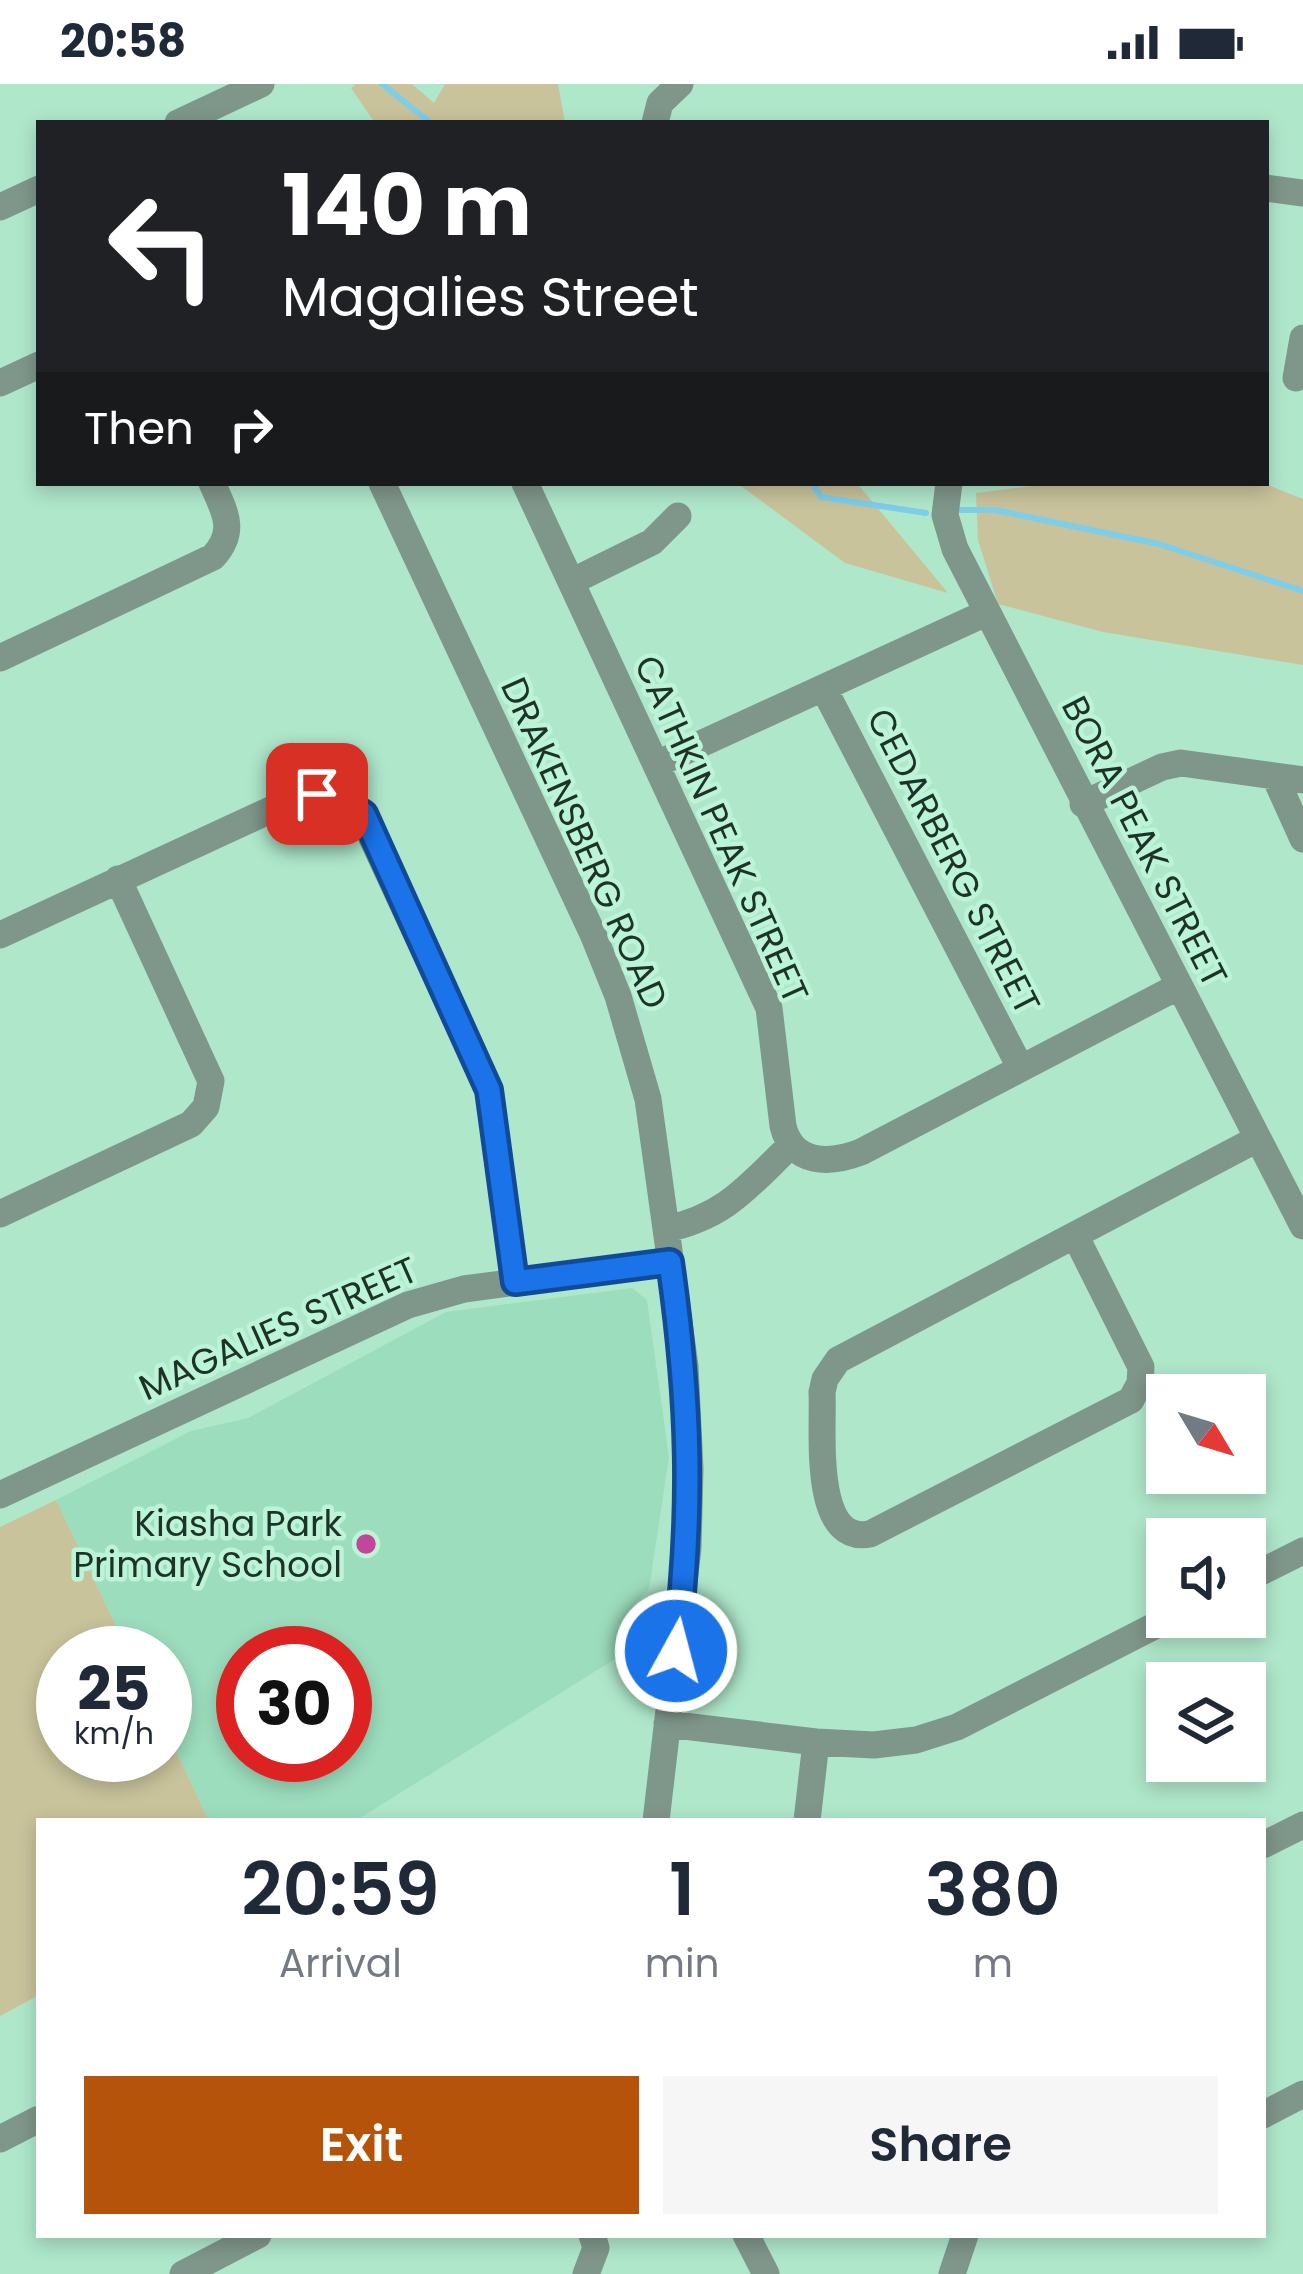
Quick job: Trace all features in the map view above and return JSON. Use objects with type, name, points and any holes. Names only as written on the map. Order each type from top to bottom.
[{"type":"street","points":[[209,117],[261,84]]},
{"type":"street","points":[[656,120],[660,103],[680,84]]},
{"type":"street","points":[[1269,188],[1303,193]]},
{"type":"street","points":[[0,207],[36,190]]},
{"type":"street","points":[[1269,375],[1299,380],[1303,338]]},
{"type":"street","points":[[0,383],[36,366]]},
{"type":"street","points":[[0,658],[213,557],[226,541],[230,526],[213,486]]},
{"type":"street","name":"DRAKENSBERG ROAD","points":[[383,486],[593,934],[618,996],[647,1099],[685,1366],[690,1469],[688,1548],[656,1818]]},
{"type":"street","name":"CATHKIN PEAK STREET","points":[[526,486],[769,1008],[783,1126],[791,1144]]},
{"type":"street","name":"BORA PEAK STREET","points":[[949,486],[945,515],[949,531],[986,613],[1303,1226]]},
{"type":"street","points":[[571,582],[652,542],[678,516]]},
{"type":"street","points":[[657,764],[986,613]]},
{"type":"street","name":"CEDARBERG STREET","points":[[824,689],[1020,1067]]},
{"type":"street","points":[[1083,804],[1162,766],[1181,763],[1289,778],[1303,839]]},
{"type":"street","points":[[0,935],[303,795],[335,798],[364,814],[489,1090],[515,1282]]},
{"type":"street","points":[[0,1214],[191,1124],[208,1101],[211,1081],[118,879]]},
{"type":"street","points":[[666,1228],[700,1222],[725,1207],[791,1144],[806,1156],[838,1161],[1179,986]]},
{"type":"street","points":[[1076,1234],[1141,1367],[1139,1388],[1131,1400],[870,1534],[856,1535],[840,1528],[828,1508],[822,1392],[838,1360],[1256,1138]]},
{"type":"street","name":"MAGALIES STREET","points":[[0,1495],[407,1306],[464,1288],[670,1262]]},
{"type":"street","points":[[1266,1570],[1303,1551]]},
{"type":"street","points":[[667,1724],[874,1745],[936,1735],[1146,1630]]},
{"type":"street","points":[[807,1818],[816,1742]]},
{"type":"street","points":[[1266,1844],[1303,1825]]},
{"type":"street","points":[[1266,2113],[1303,2094]]},
{"type":"street","points":[[0,2139],[36,2121]]},
{"type":"street","points":[[183,2274],[213,2268],[254,2238]]},
{"type":"street","points":[[586,2274],[594,2259],[592,2238]]},
{"type":"street","points":[[748,2238],[766,2274]]},
{"type":"street","points":[[952,2274],[964,2238]]},
{"type":"shaded area","points":[[356,84],[412,84],[434,103],[445,84],[558,84],[564,120],[373,120],[351,88]]},
{"type":"shaded area","points":[[1269,485],[1303,499],[1303,665],[1103,632],[998,604],[978,540],[976,493],[1033,486]]},
{"type":"shaded area","points":[[741,486],[859,486],[948,593],[845,563]]},
{"type":"shaded area","name":"Kiasha Park Primary School","points":[[632,1288],[647,1300],[669,1457],[649,1589],[632,1607],[647,1639],[360,1818],[208,1818],[191,1782],[192,1626],[116,1626],[56,1500],[191,1431],[248,1418],[446,1312]]},
{"type":"shaded area","points":[[56,1500],[116,1626],[36,1626],[36,1782],[191,1782],[208,1818],[36,1818],[36,1997],[0,2016],[0,1527]]},
{"type":"waterway","points":[[382,84],[427,120]]},
{"type":"waterway","points":[[814,486],[821,497],[926,513]]},
{"type":"waterway","points":[[958,510],[995,510],[1159,544],[1303,591]]},
{"type":"place","name":"Kiasha Park Primary School","points":[[366,1544]]},
{"type":"route","points":[[317,794],[343,801],[364,814],[468,1038],[489,1090],[515,1282],[670,1262],[685,1366],[690,1469],[688,1548],[676,1651]]}]
